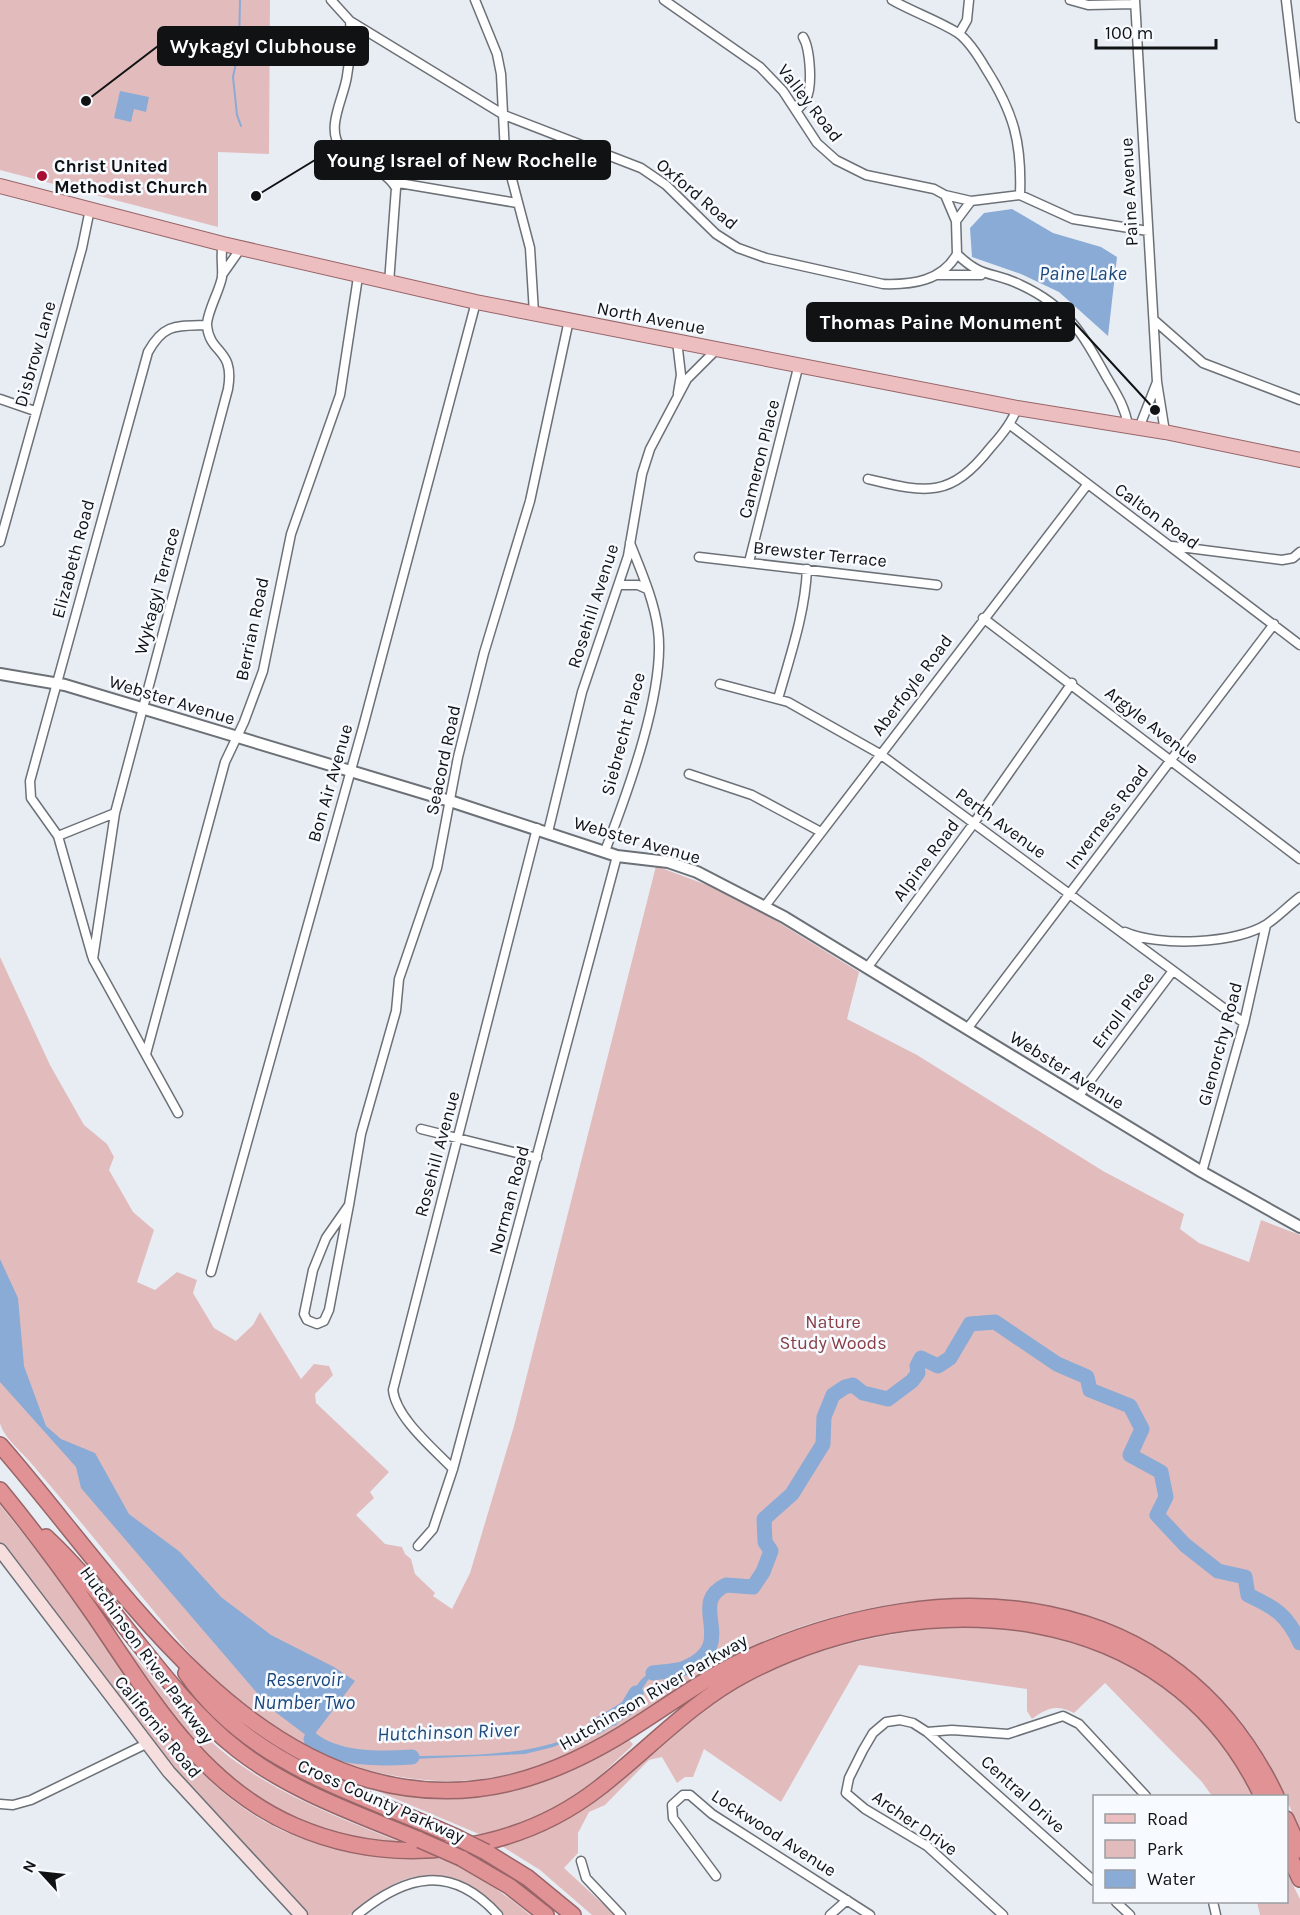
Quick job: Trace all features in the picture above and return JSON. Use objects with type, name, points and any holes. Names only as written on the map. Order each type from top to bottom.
[{"type":"highway","name":"Hutchinson River Parkway","points":[[0,1445],[156,1630],[229,1704],[288,1746],[326,1765],[367,1779],[409,1788],[452,1790],[509,1784],[563,1767],[609,1743],[725,1669],[818,1631],[873,1616],[921,1608],[989,1606],[1032,1611],[1073,1620],[1113,1634],[1151,1653],[1180,1673],[1210,1699],[1233,1724],[1252,1751],[1275,1795]]},
{"type":"highway","name":"Hutchinson River Parkway","points":[[0,1490],[71,1583],[167,1721],[199,1760],[231,1788],[266,1812],[305,1830],[346,1843],[389,1850],[448,1848],[492,1840],[526,1830],[588,1796],[700,1703],[748,1672],[785,1656],[844,1636],[894,1625],[947,1619],[989,1619],[1043,1626],[1095,1641],[1142,1662],[1175,1685],[1214,1721],[1242,1759],[1261,1795]]},
{"type":"highway","name":"Cross County Parkway","points":[[11,1504],[59,1548],[185,1700],[236,1749],[297,1788],[460,1858],[508,1886],[546,1915]]},
{"type":"highway","name":"Cross County Parkway","points":[[156,1630],[199,1692],[230,1723],[267,1751],[330,1785],[456,1837],[486,1852],[528,1878],[573,1915]]},
{"type":"highway","points":[[1288,1821],[1300,1850]]},
{"type":"highway","points":[[1288,1851],[1300,1879]]},
{"type":"main road","name":"North Avenue","points":[[0,186],[389,284],[1017,408],[1165,432],[1300,460]]},
{"type":"main road","name":"California Road","points":[[0,1550],[146,1743],[301,1915]]},
{"type":"street","name":"Oxford Road","points":[[331,0],[350,21],[504,115],[641,168],[666,185],[716,234],[754,255],[883,284],[915,283],[937,275]]},
{"type":"street","points":[[475,0],[497,54],[504,115],[505,153],[530,248],[534,313]]},
{"type":"street","name":"Valley Road","points":[[664,0],[760,67],[783,91],[817,143],[836,160],[866,175],[934,189],[945,195],[971,201],[1020,195]]},
{"type":"street","points":[[892,0],[959,34],[980,58],[1000,91],[1015,124],[1020,157],[1020,195],[1073,219],[1148,231]]},
{"type":"street","points":[[959,34],[968,20],[969,0]]},
{"type":"street","points":[[1070,0],[1088,5],[1135,2]]},
{"type":"street","points":[[1286,0],[1300,118]]},
{"type":"street","name":"Paine Avenue","points":[[1135,2],[1157,382],[1165,432]]},
{"type":"street","points":[[350,21],[348,68],[335,121],[335,132],[341,148],[393,182],[517,203]]},
{"type":"street","points":[[797,110],[809,93],[810,63],[807,43],[803,37]]},
{"type":"street","points":[[389,284],[397,193],[393,182]]},
{"type":"street","points":[[937,275],[946,270],[957,254],[956,221],[945,195]]},
{"type":"street","points":[[956,221],[971,201]]},
{"type":"street","name":"Disbrow Lane","points":[[0,542],[82,248],[90,209]]},
{"type":"street","points":[[222,275],[223,244]]},
{"type":"street","points":[[207,325],[222,275],[241,248]]},
{"type":"street","points":[[957,254],[971,268],[984,275]]},
{"type":"street","points":[[937,275],[984,275],[1003,278],[1042,295],[1075,323],[1125,408],[1133,427]]},
{"type":"street","name":"Berrian Road","points":[[146,1053],[225,762],[263,670],[291,534],[340,395],[358,277]]},
{"type":"street","name":"Bon Air Avenue","points":[[211,1272],[350,771],[476,302]]},
{"type":"street","name":"Seacord Road","points":[[349,1205],[326,1238],[309,1283],[304,1314],[307,1320],[317,1324],[324,1321],[329,1310],[349,1205],[362,1134],[396,1011],[399,979],[437,868],[458,757],[484,653],[530,501],[569,320]]},
{"type":"street","points":[[1154,320],[1203,363],[1300,400]]},
{"type":"street","name":"Elizabeth Road","points":[[93,959],[58,836],[34,805],[29,790],[148,352],[160,333],[168,328],[207,325]]},
{"type":"street","name":"Wykagyl Terrace","points":[[93,959],[115,813],[231,375],[228,360],[214,344],[207,325]]},
{"type":"street","name":"Rosehill Avenue","points":[[676,341],[681,375],[678,394]]},
{"type":"street","name":"Rosehill Avenue","points":[[548,832],[582,692],[619,585],[650,449],[678,394],[691,375],[717,349]]},
{"type":"street","name":"Cameron Place","points":[[750,562],[799,364]]},
{"type":"street","name":"Paine Avenue","points":[[1133,427],[1157,382]]},
{"type":"street","points":[[0,399],[35,411]]},
{"type":"street","points":[[868,479],[913,490],[949,485],[978,465],[1009,424],[1017,408]]},
{"type":"street","name":"Calton Road","points":[[1009,424],[1300,645]]},
{"type":"street","name":"Aberfoyle Road","points":[[765,906],[983,618],[1087,485]]},
{"type":"street","name":"Siebrecht Place","points":[[605,851],[648,721],[658,667],[658,631],[647,589],[630,542]]},
{"type":"street","points":[[1172,546],[1282,560],[1293,558],[1300,552]]},
{"type":"street","name":"Brewster Terrace","points":[[699,557],[938,585]]},
{"type":"street","points":[[778,699],[800,621],[806,593],[807,569]]},
{"type":"street","points":[[619,585],[638,585],[647,589]]},
{"type":"street","name":"Argyle Avenue","points":[[983,618],[1072,683],[1300,859]]},
{"type":"street","name":"Inverness Road","points":[[967,1029],[1274,624]]},
{"type":"street","name":"Webster Avenue","points":[[0,674],[57,683],[450,801],[617,856],[668,862],[697,872],[765,906],[1202,1172],[1300,1227]]},
{"type":"street","name":"Alpine Road","points":[[867,968],[974,823],[1072,683]]},
{"type":"street","name":"Perth Avenue","points":[[720,684],[778,699],[824,720],[880,754],[1244,1023]]},
{"type":"street","points":[[689,774],[752,795],[821,832]]},
{"type":"street","points":[[58,836],[115,813]]},
{"type":"street","name":"Rosehill Avenue","points":[[453,1469],[401,1412],[394,1400],[393,1390],[537,828]]},
{"type":"street","name":"Norman Road","points":[[418,1546],[432,1529],[453,1469],[617,856]]},
{"type":"street","points":[[1103,920],[1146,939],[1181,942],[1214,939],[1266,925],[1300,897]]},
{"type":"street","name":"Glenorchy Road","points":[[1202,1172],[1244,1023],[1266,925]]},
{"type":"street","points":[[93,959],[178,1113]]},
{"type":"street","name":"Erroll Place","points":[[1078,1097],[1172,972]]},
{"type":"street","points":[[421,1129],[537,1158]]},
{"type":"street","points":[[927,1732],[952,1730],[1008,1734],[1063,1716],[1079,1724],[1144,1795]]},
{"type":"street","name":"Archer Drive","points":[[927,1732],[900,1720],[886,1722],[873,1733],[845,1790],[849,1797],[927,1846],[1003,1915]]},
{"type":"street","name":"Central Drive","points":[[927,1732],[1093,1879]]},
{"type":"street","points":[[0,1804],[13,1805],[31,1800],[146,1743]]},
{"type":"street","name":"Lockwood Avenue","points":[[716,1876],[707,1860],[673,1818],[672,1805],[683,1795],[690,1796],[712,1814],[870,1915]]},
{"type":"street","points":[[581,1861],[586,1878],[621,1915]]},
{"type":"street","points":[[357,1915],[392,1890],[420,1880],[439,1879],[476,1895],[498,1915]]},
{"type":"street","points":[[830,1915],[847,1900]]},
{"type":"street","points":[[1117,1903],[1130,1915]]},
{"type":"green space","points":[[0,0],[270,0],[269,154],[218,152],[218,227],[0,170]]},
{"type":"green space","name":"Nature Study Woods","points":[[656,866],[734,895],[859,972],[847,1019],[917,1055],[1103,1171],[1184,1214],[1180,1229],[1199,1243],[1249,1262],[1261,1220],[1300,1235],[1300,1831],[1288,1803],[1288,1795],[1284,1795],[1260,1748],[1242,1723],[1194,1674],[1140,1638],[1080,1614],[1017,1601],[952,1599],[887,1605],[822,1620],[759,1643],[733,1656],[612,1730],[562,1757],[520,1772],[477,1780],[433,1781],[391,1775],[349,1764],[308,1747],[270,1725],[234,1699],[203,1669],[13,1444],[0,1423],[0,957],[50,1065],[84,1125],[107,1144],[114,1157],[109,1170],[133,1212],[154,1230],[137,1282],[155,1290],[177,1272],[197,1280],[193,1293],[214,1328],[236,1341],[253,1325],[260,1312],[301,1379],[314,1364],[329,1366],[333,1375],[315,1394],[316,1403],[389,1472],[370,1492],[374,1498],[356,1515],[385,1544],[402,1547],[411,1559],[415,1574],[435,1593],[433,1596],[452,1609],[470,1573],[514,1426]]},
{"type":"green space","points":[[0,1505],[56,1575],[184,1755],[236,1803],[281,1830],[323,1845],[374,1855],[405,1858],[433,1857],[448,1861],[485,1882],[530,1915],[504,1915],[477,1891],[463,1883],[432,1876],[415,1877],[399,1882],[382,1891],[353,1914],[307,1915],[175,1772],[0,1544]]},
{"type":"green space","points":[[967,1625],[1015,1628],[1058,1637],[1093,1649],[1127,1665],[1159,1684],[1188,1707],[1214,1734],[1236,1763],[1252,1795],[1211,1795],[1202,1782],[1105,1683],[1074,1713],[1052,1708],[1032,1719],[1027,1711],[1027,1689],[859,1665],[781,1802],[704,1749],[693,1777],[685,1777],[677,1783],[662,1757],[649,1760],[605,1805],[589,1812],[578,1833],[578,1853],[564,1868],[615,1915],[592,1915],[540,1870],[497,1843],[549,1826],[578,1812],[597,1799],[704,1708],[730,1689],[753,1677],[830,1649],[897,1633]]},
{"type":"green space","points":[[125,1645],[185,1716],[207,1738],[252,1773],[326,1812],[405,1844],[349,1838],[311,1826],[246,1791],[193,1745],[123,1646]]},
{"type":"green space","points":[[628,1739],[633,1744],[631,1747],[579,1795],[550,1813],[486,1837],[377,1791],[379,1788],[457,1797],[502,1792],[546,1778]]},
{"type":"green space","points":[[1288,1875],[1300,1899],[1300,1915],[1260,1915],[1257,1903],[1288,1903]]},
{"type":"water","points":[[120,91],[149,97],[146,112],[134,109],[131,122],[114,118]]},
{"type":"water","name":"Paine Lake","points":[[1012,209],[1053,233],[1101,247],[1117,257],[1108,336],[1059,292],[1021,274],[972,257],[970,228],[984,213]]},
{"type":"water","name":"Reservoir Number Two","points":[[0,1259],[18,1298],[24,1366],[46,1426],[61,1439],[95,1453],[129,1514],[180,1552],[221,1597],[271,1635],[334,1667],[355,1681],[311,1739],[270,1708],[81,1488],[76,1467],[0,1382]]},
{"type":"water","points":[[659,1669],[674,1672],[650,1677],[627,1712],[622,1704],[642,1679],[652,1671]]},
{"type":"water","points":[[607,1712],[610,1712],[617,1725],[525,1754],[391,1760],[392,1757],[499,1753],[553,1744],[577,1735],[601,1721]]},
{"type":"waterway","points":[[240,0],[239,48],[233,77],[237,115],[241,126]]},
{"type":"waterway","name":"Hutchinson River","points":[[653,1673],[685,1668],[701,1658],[709,1648],[712,1636],[710,1603],[715,1593],[726,1585],[753,1587],[763,1572],[771,1551],[765,1542],[764,1519],[792,1494],[823,1444],[824,1417],[833,1395],[853,1385],[863,1393],[888,1399],[912,1381],[918,1373],[917,1366],[921,1358],[938,1366],[950,1358],[970,1324],[995,1322],[1057,1364],[1087,1377],[1090,1390],[1130,1406],[1142,1429],[1130,1455],[1161,1472],[1166,1497],[1157,1515],[1185,1545],[1218,1571],[1245,1577],[1248,1595],[1280,1613],[1300,1643]]},
{"type":"waterway","name":"Hutchinson River","points":[[596,1727],[627,1708],[636,1693]]},
{"type":"waterway","name":"Hutchinson River","points":[[311,1739],[333,1751],[359,1757],[412,1757]]},
{"type":"place","name":"Wykagyl Clubhouse","points":[[86,101]]},
{"type":"place","name":"Christ United Methodist Church","points":[[42,176]]},
{"type":"place","name":"Young Israel of New Rochelle","points":[[256,196]]},
{"type":"place","name":"Thomas Paine Monument","points":[[1155,410]]}]
